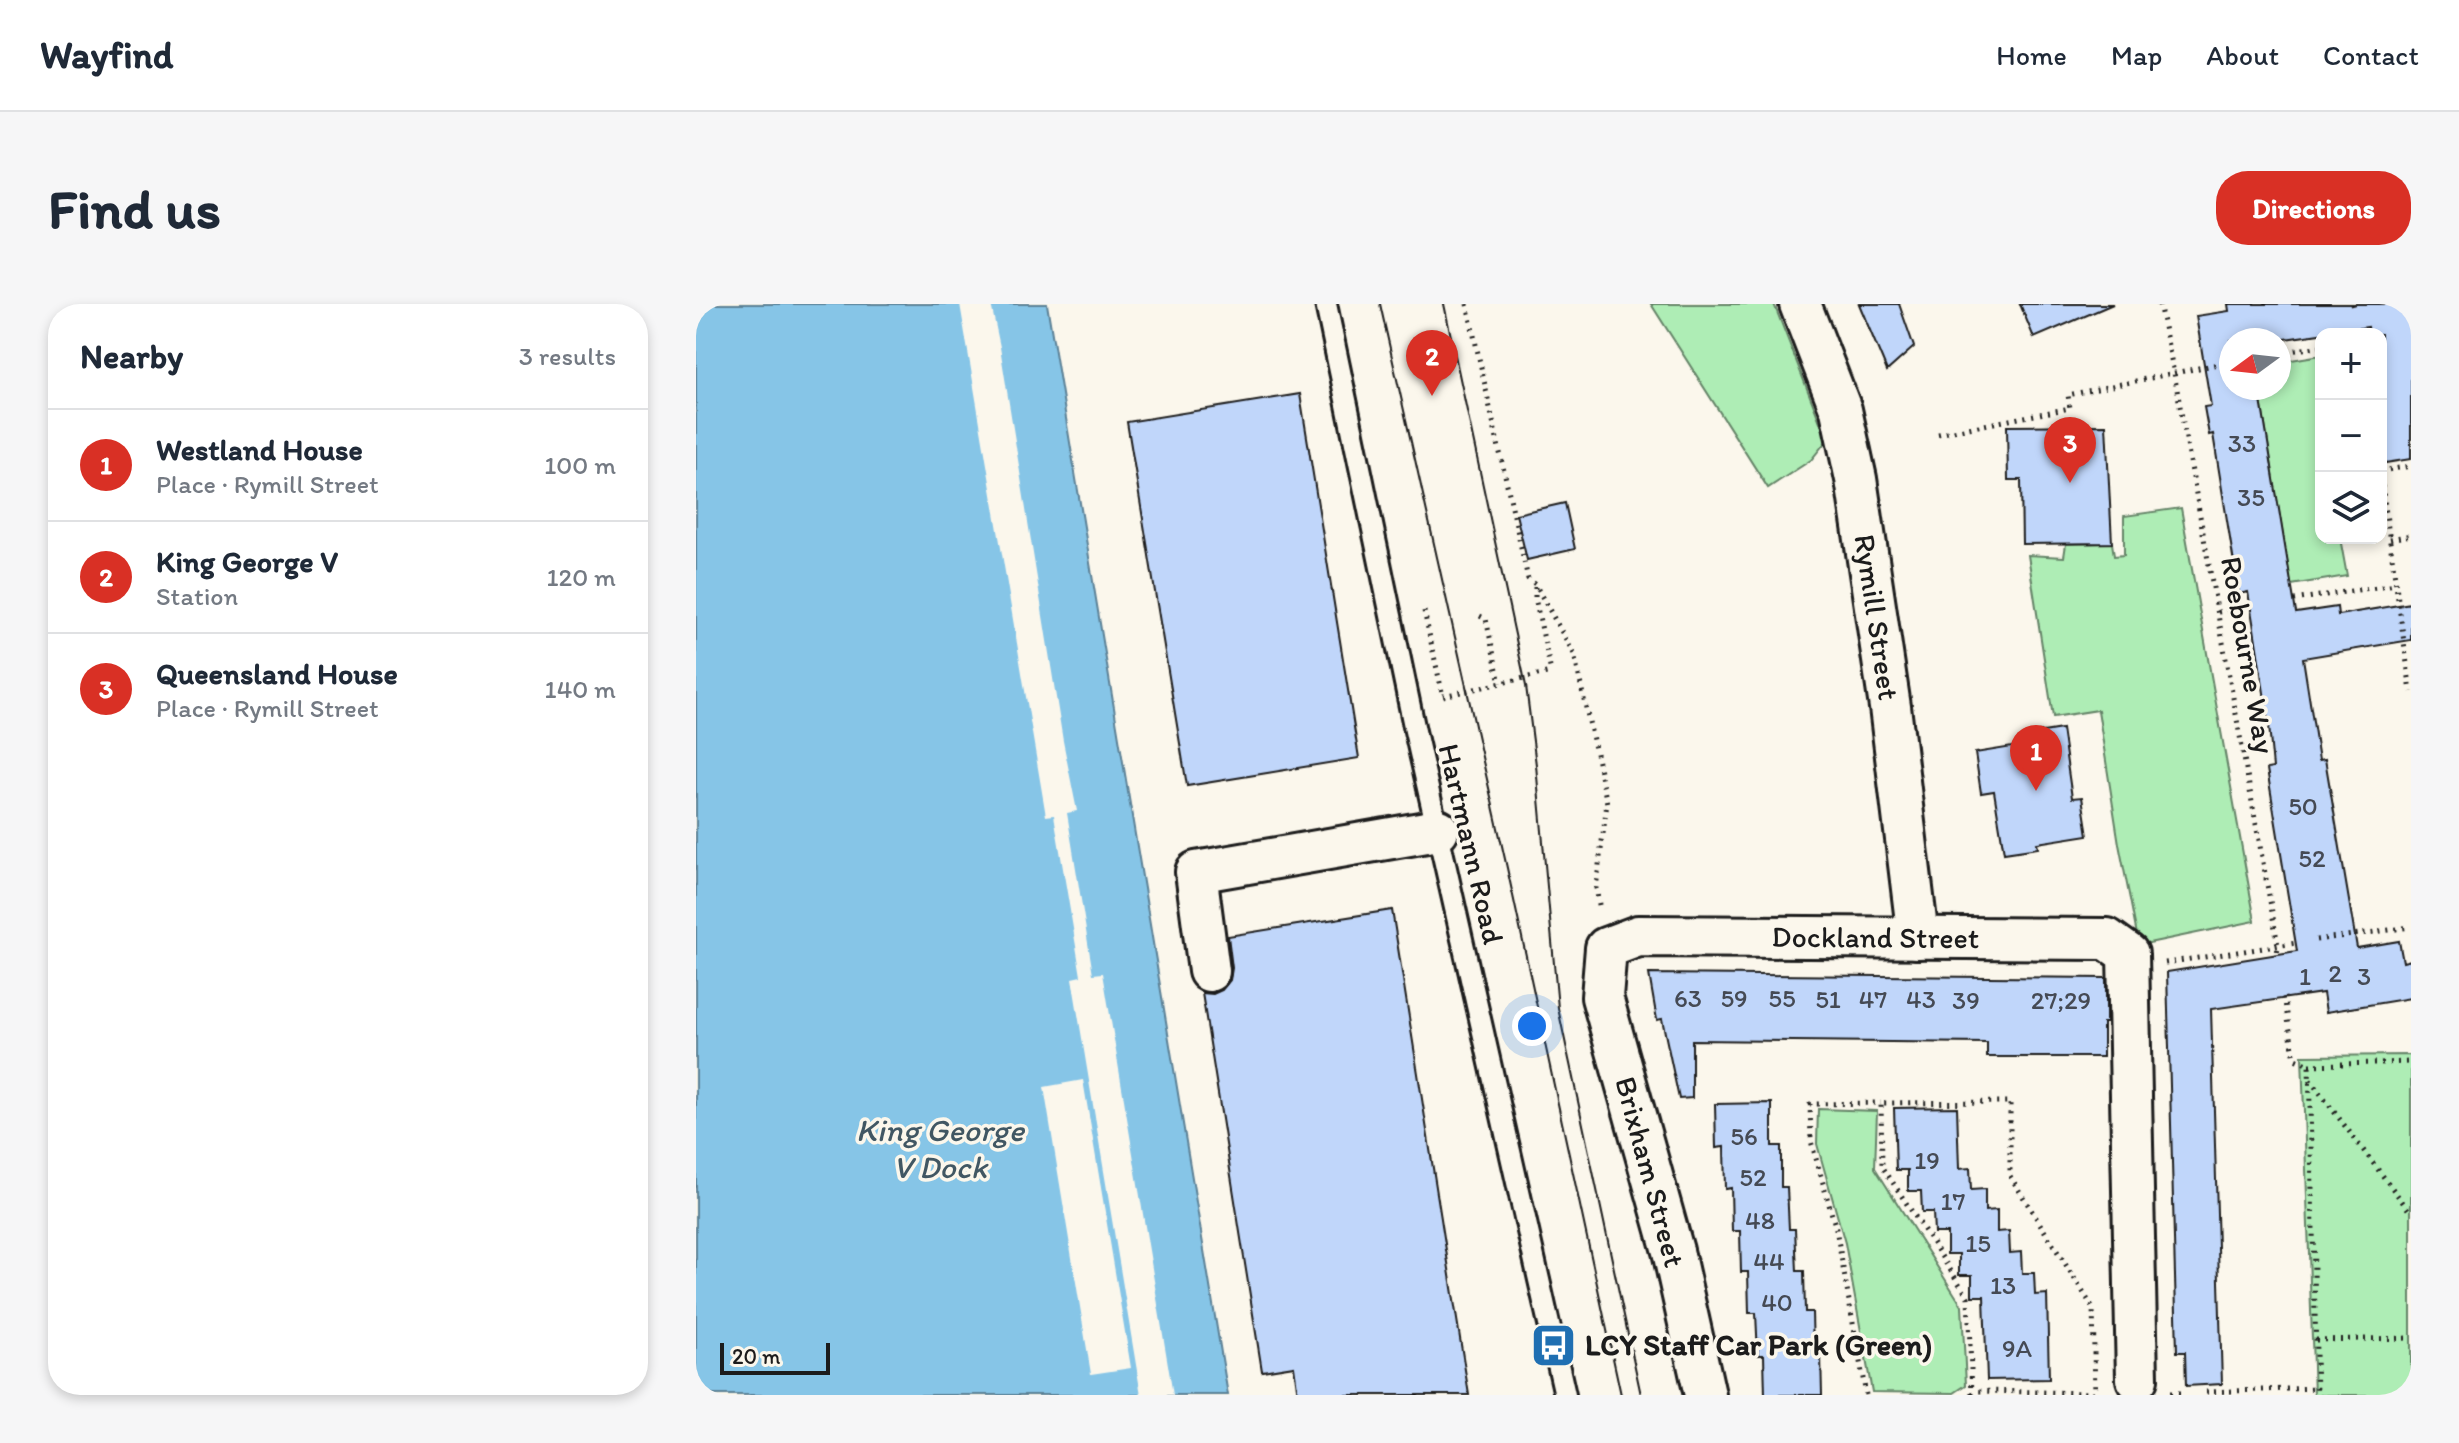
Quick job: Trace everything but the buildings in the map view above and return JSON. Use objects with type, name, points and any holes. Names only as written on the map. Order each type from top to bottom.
[{"type":"street","name":"Rymill Street","points":[[1800,304],[1841,410],[1856,479],[1890,707],[1918,938]]},
{"type":"street","points":[[1209,971],[1196,872],[1438,830]]},
{"type":"street","name":"Dockland Street","points":[[1604,931],[1638,936],[2107,939],[2128,954],[2128,969]]},
{"type":"street","name":"Brixham Street","points":[[1604,931],[1602,997],[1673,1251],[1705,1395]]},
{"type":"street","points":[[2123,1386],[2128,969]]},
{"type":"lane","name":"Hartmann Road","points":[[1326,304],[1438,830],[1565,1395]]},
{"type":"path","points":[[1467,304],[1528,579],[1535,584],[1574,654],[1607,803],[1596,888],[1604,931]]},
{"type":"path","name":"Roebourne Way","points":[[2159,304],[2218,612],[2278,945],[2277,955]]},
{"type":"path","points":[[2291,351],[2315,347]]},
{"type":"path","points":[[1938,434],[2070,408],[2068,395],[2218,364]]},
{"type":"path","points":[[2387,470],[2411,466]]},
{"type":"path","points":[[2387,519],[2411,692]]},
{"type":"path","points":[[2390,539],[2411,535]]},
{"type":"path","points":[[1424,611],[1443,696],[1551,672],[1535,598],[1535,584]]},
{"type":"path","points":[[2294,600],[2396,584]]},
{"type":"path","points":[[2218,612],[2250,607]]},
{"type":"path","points":[[1480,616],[1486,619],[1500,683]]},
{"type":"path","points":[[2316,940],[2411,927]]},
{"type":"path","points":[[2128,969],[2296,943]]},
{"type":"path","points":[[2284,997],[2295,1059],[2309,1065],[2411,1062]]},
{"type":"path","points":[[2206,1392],[2317,1392],[2309,1065]]},
{"type":"path","points":[[2310,1080],[2411,1213]]},
{"type":"path","points":[[1866,1395],[1836,1229],[1811,1141],[1810,1104],[2010,1102],[2010,1176],[2093,1308],[2095,1393]]},
{"type":"path","points":[[1881,1103],[1882,1166],[1968,1297],[1970,1395],[1978,1391],[2095,1393],[2123,1386]]},
{"type":"path","points":[[2316,1340],[2411,1338]]},
{"type":"green space","points":[[1651,304],[1774,304],[1827,440],[1811,460],[1768,488]]},
{"type":"green space","points":[[2315,356],[2315,544],[2341,544],[2347,576],[2291,585],[2261,400],[2291,400],[2291,360]]},
{"type":"green space","points":[[2181,508],[2255,921],[2139,945],[2098,710],[2053,717],[2028,555],[2064,557],[2066,544],[2112,543],[2114,556],[2124,555],[2124,516]]},
{"type":"green space","points":[[2411,1055],[2411,1395],[2314,1395],[2302,1056]]},
{"type":"green space","points":[[1818,1109],[1877,1111],[1875,1168],[1962,1306],[1966,1385],[1954,1393],[1872,1392],[1845,1243],[1817,1144]]},
{"type":"water","name":"King George V Dock","points":[[696,304],[1047,304],[1228,1395],[696,1395]]},
{"type":"pier","points":[[960,304],[991,304],[1000,347],[1077,811],[1067,813],[1093,974],[1103,973],[1173,1395],[1141,1395],[1072,978],[1081,976],[1054,815],[1046,816]]},
{"type":"pier","points":[[1083,1080],[1131,1368],[1091,1374],[1044,1087]]},
{"type":"tram line","points":[[1380,304],[1621,1395]]},
{"type":"tram line","points":[[1444,304],[1526,686],[1558,1008],[1641,1395]]},
{"type":"place","name":"King George V","points":[[1432,396]]},
{"type":"place","name":"Queensland House","points":[[2070,483]]},
{"type":"place","name":"Westland House","points":[[2036,791]]},
{"type":"place","name":"LCY Staff Car Park (Green)","points":[[1554,1345]]}]
